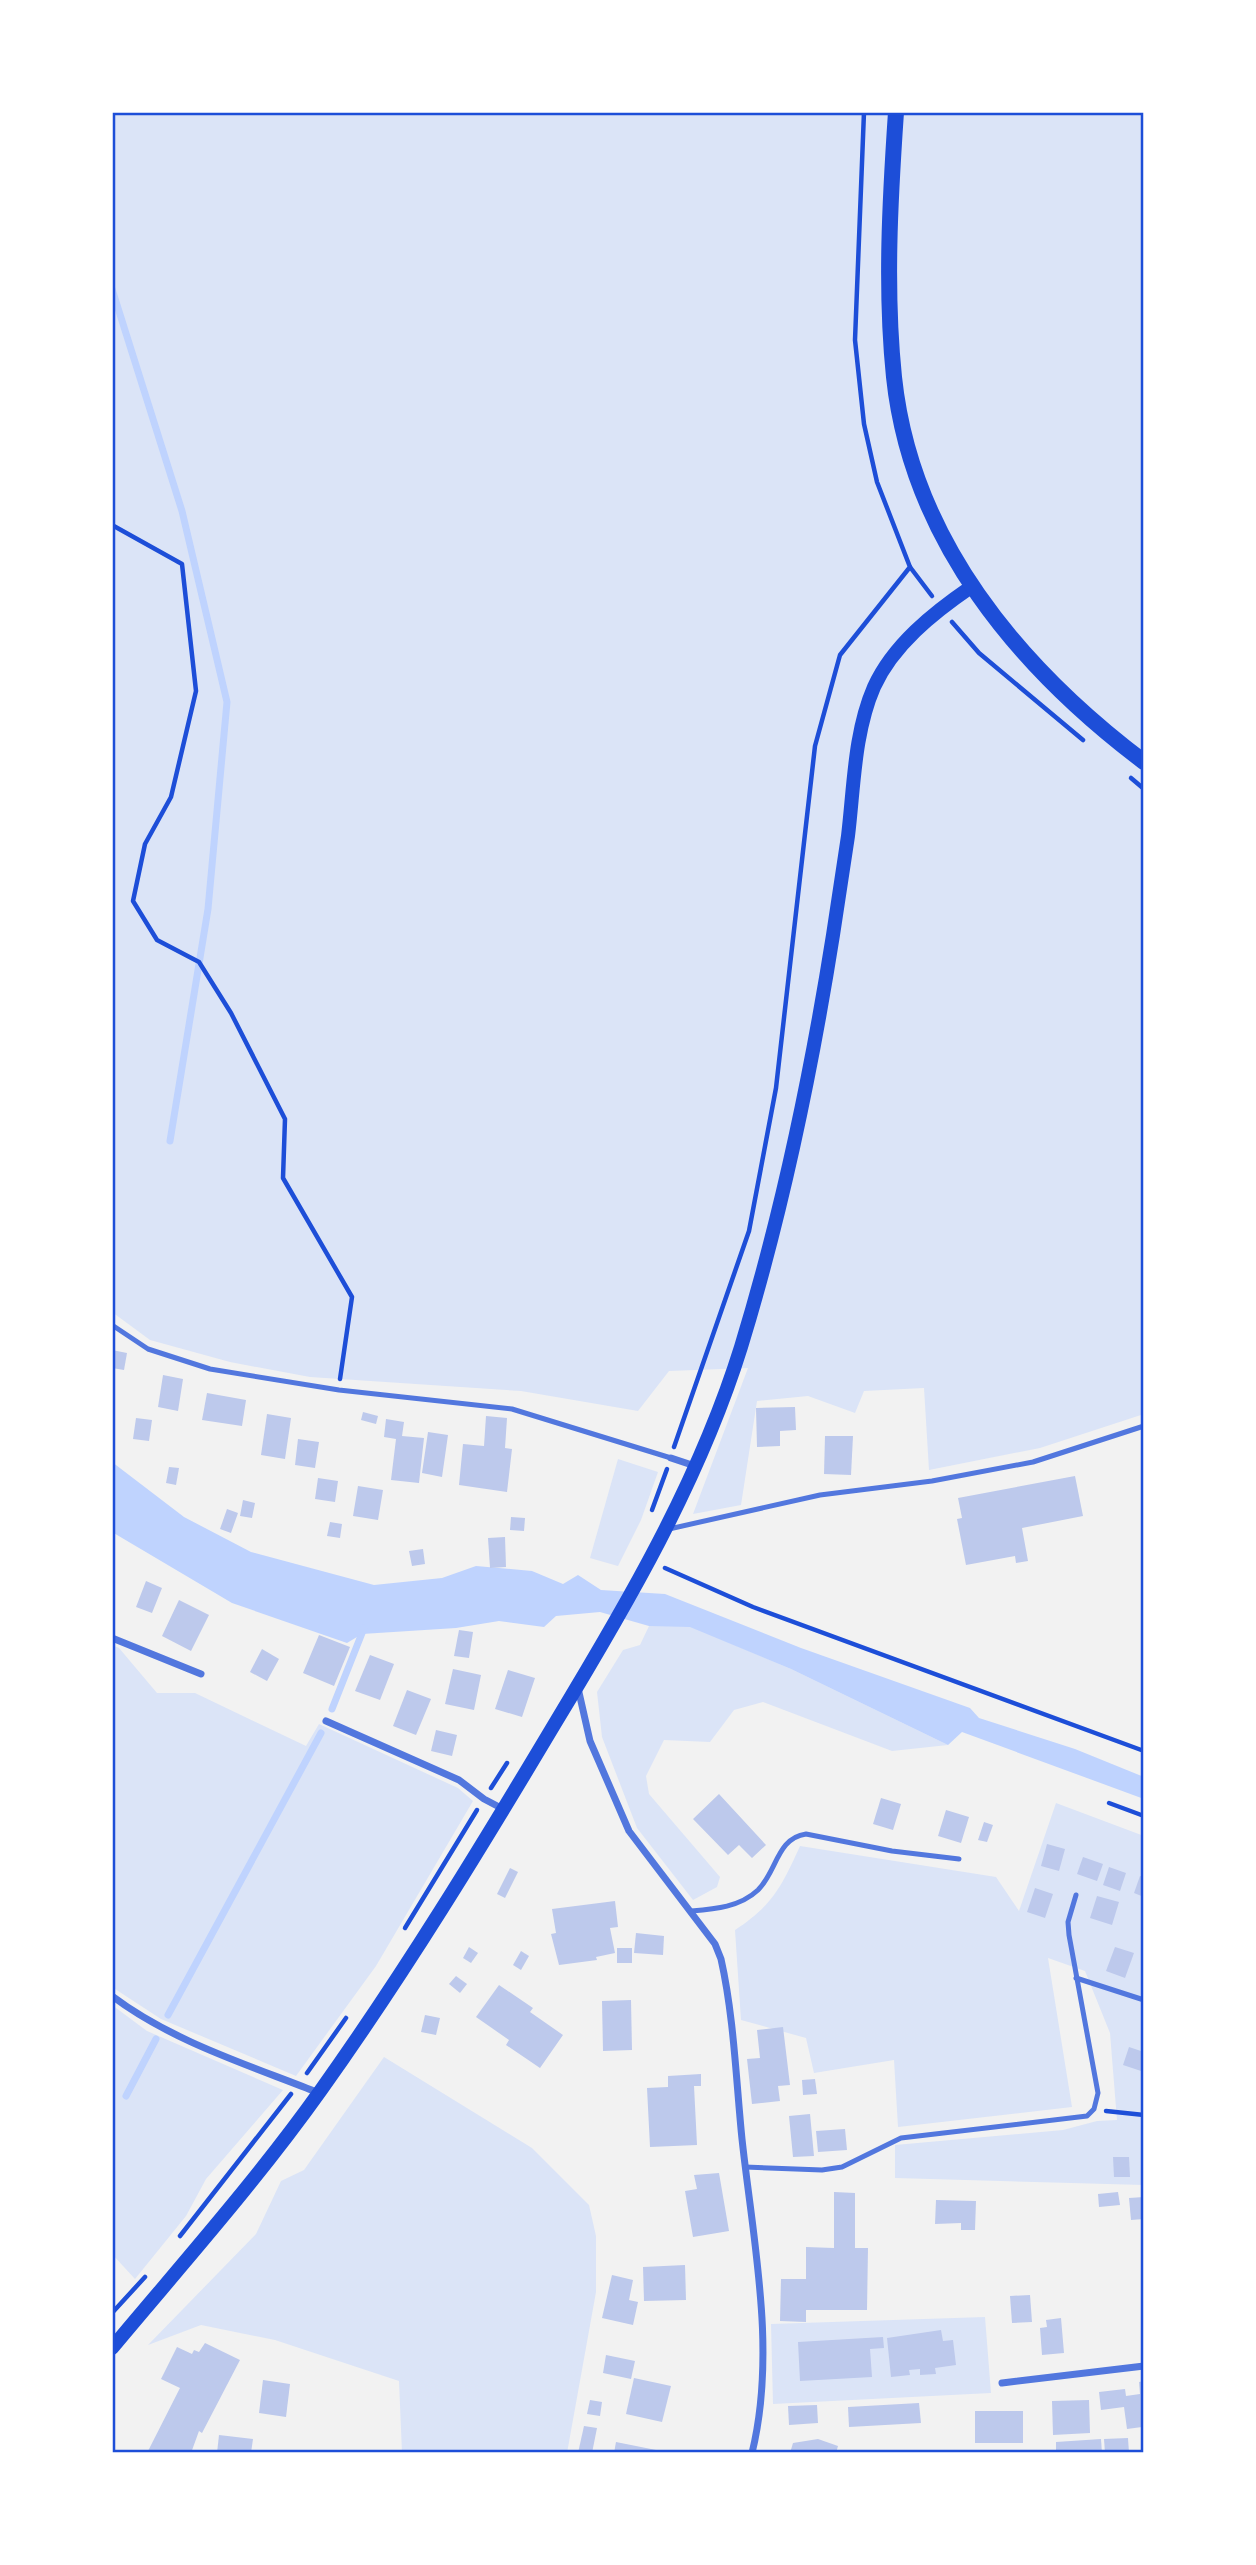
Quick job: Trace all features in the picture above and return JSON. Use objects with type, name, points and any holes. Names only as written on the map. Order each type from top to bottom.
[{"type":"main road","points":[[895,112],[888,286],[894,379],[908,449],[941,538],[971,587],[1012,640],[1066,694],[1144,762]]},
{"type":"main road","points":[[112,2348],[232,2205],[319,2092],[456,1888],[578,1686],[646,1560],[666,1530],[695,1466],[740,1351],[799,1121],[828,962],[858,744],[874,687],[896,652],[941,608],[971,587]]},
{"type":"street","points":[[671,1458],[695,1466]]},
{"type":"street","points":[[112,1638],[201,1674]]},
{"type":"street","points":[[578,1686],[590,1741],[629,1831],[715,1944],[723,1967],[761,2327],[760,2406],[752,2453]]},
{"type":"street","points":[[326,1721],[459,1780],[484,1800],[504,1809]]},
{"type":"street","points":[[112,1996],[189,2041],[319,2092]]},
{"type":"street","points":[[1002,2383],[1144,2367]]},
{"type":"lane","points":[[112,1325],[148,1349],[210,1369],[338,1390],[512,1409],[671,1458]]},
{"type":"lane","points":[[666,1530],[820,1495],[932,1481],[1033,1462],[1144,1426]]},
{"type":"lane","points":[[691,1912],[738,1903],[757,1891],[784,1846],[798,1835],[806,1834],[892,1851],[959,1859]]},
{"type":"lane","points":[[745,2167],[822,2170],[842,2166],[901,2138],[1074,2119],[1094,2109],[1098,2093],[1068,1922],[1076,1895]]},
{"type":"lane","points":[[1076,1978],[1144,2000]]},
{"type":"path","points":[[864,112],[855,340],[857,377],[877,482],[910,567],[941,608],[979,653],[1090,745]]},
{"type":"path","points":[[112,525],[182,564],[196,691],[171,797],[145,844],[133,901],[157,940],[199,962],[231,1013],[285,1119],[283,1178],[352,1297],[338,1390]]},
{"type":"path","points":[[649,1519],[749,1231],[776,1088],[815,746],[840,655],[910,567]]},
{"type":"path","points":[[1122,771],[1144,789]]},
{"type":"path","points":[[646,1560],[752,1607],[1144,1751]]},
{"type":"path","points":[[398,1940],[513,1754]]},
{"type":"path","points":[[1110,1803],[1144,1816]]},
{"type":"path","points":[[179,2237],[299,2085],[353,2008]]},
{"type":"path","points":[[1094,2109],[1144,2115]]},
{"type":"path","points":[[112,2313],[154,2267]]},
{"type":"shaded area","points":[[112,112],[1144,112],[1144,1414],[1040,1448],[929,1470],[924,1388],[864,1391],[855,1413],[808,1396],[757,1401],[741,1505],[693,1514],[748,1368],[669,1371],[638,1411],[521,1391],[310,1377],[230,1362],[150,1340],[112,1312]]},
{"type":"shaded area","points":[[618,1459],[658,1472],[641,1520],[618,1566],[590,1558]]},
{"type":"shaded area","points":[[649,1626],[690,1626],[791,1669],[948,1745],[892,1751],[763,1702],[734,1710],[710,1742],[664,1740],[646,1776],[649,1794],[720,1877],[717,1887],[693,1900],[637,1828],[602,1737],[597,1692],[623,1650],[640,1645]]},
{"type":"shaded area","points":[[112,1645],[119,1648],[157,1693],[195,1693],[306,1746],[319,1724],[458,1788],[473,1801],[376,1966],[296,2076],[161,2019],[112,1987]]},
{"type":"shaded area","points":[[1056,1803],[1144,1836],[1144,2185],[895,2178],[895,2145],[1063,2130],[1097,2121],[1117,2120],[1110,2033],[1085,1971],[1048,1958],[1072,2107],[898,2127],[894,2060],[814,2073],[806,2038],[741,2020],[735,1930],[775,1894],[800,1846],[996,1877],[1019,1911]]},
{"type":"shaded area","points":[[112,2005],[147,2031],[283,2090],[206,2179],[186,2216],[135,2279],[112,2254]]},
{"type":"shaded area","points":[[384,2057],[532,2148],[589,2205],[596,2236],[596,2292],[567,2453],[402,2453],[399,2381],[275,2340],[201,2325],[148,2345],[256,2234],[281,2181],[304,2170]]},
{"type":"shaded area","points":[[985,2317],[991,2393],[773,2404],[771,2324]]},
{"type":"water","points":[[112,1462],[184,1517],[251,1552],[374,1585],[442,1578],[476,1566],[532,1571],[563,1584],[578,1575],[601,1590],[665,1594],[801,1648],[970,1708],[979,1718],[1075,1749],[1144,1777],[1144,1799],[962,1732],[948,1745],[791,1669],[690,1627],[649,1626],[600,1612],[556,1616],[544,1627],[499,1621],[456,1628],[362,1634],[347,1643],[232,1603],[112,1532]]},
{"type":"building","points":[[112,1350],[127,1353],[124,1370],[112,1368]]},
{"type":"building","points":[[163,1375],[183,1379],[178,1411],[158,1407]]},
{"type":"building","points":[[207,1393],[246,1400],[242,1426],[202,1420]]},
{"type":"building","points":[[795,1407],[796,1430],[780,1431],[780,1446],[757,1447],[756,1408]]},
{"type":"building","points":[[363,1412],[378,1416],[376,1424],[361,1420]]},
{"type":"building","points":[[267,1414],[291,1418],[285,1459],[261,1455]]},
{"type":"building","points":[[486,1416],[507,1418],[505,1448],[512,1449],[507,1492],[459,1485],[463,1444],[484,1446]]},
{"type":"building","points":[[136,1418],[152,1420],[149,1441],[133,1439]]},
{"type":"building","points":[[386,1419],[404,1422],[402,1436],[424,1438],[419,1483],[391,1480],[396,1439],[384,1437]]},
{"type":"building","points":[[428,1432],[448,1435],[442,1477],[422,1473]]},
{"type":"building","points":[[825,1436],[853,1436],[851,1475],[824,1474]]},
{"type":"building","points":[[298,1439],[319,1442],[315,1468],[295,1465]]},
{"type":"building","points":[[169,1467],[179,1468],[176,1485],[166,1483]]},
{"type":"building","points":[[1075,1476],[1083,1516],[1022,1528],[1028,1561],[1016,1563],[1015,1556],[966,1565],[957,1519],[962,1518],[958,1498]]},
{"type":"building","points":[[318,1478],[338,1481],[335,1502],[315,1499]]},
{"type":"building","points":[[358,1486],[383,1490],[378,1520],[353,1516]]},
{"type":"building","points":[[243,1500],[255,1503],[252,1518],[240,1516]]},
{"type":"building","points":[[227,1509],[238,1513],[231,1533],[220,1529]]},
{"type":"building","points":[[511,1517],[525,1518],[524,1531],[510,1530]]},
{"type":"building","points":[[330,1522],[342,1524],[340,1538],[327,1536]]},
{"type":"building","points":[[505,1537],[506,1567],[490,1568],[488,1538]]},
{"type":"building","points":[[423,1549],[425,1564],[412,1566],[409,1551]]},
{"type":"building","points":[[146,1581],[162,1588],[152,1613],[136,1607]]},
{"type":"building","points":[[179,1600],[209,1615],[191,1651],[162,1636]]},
{"type":"building","points":[[459,1630],[473,1632],[469,1658],[454,1656]]},
{"type":"building","points":[[319,1635],[350,1647],[334,1686],[303,1673]]},
{"type":"building","points":[[262,1649],[279,1659],[267,1681],[250,1672]]},
{"type":"building","points":[[370,1655],[394,1664],[380,1700],[355,1691]]},
{"type":"building","points":[[453,1669],[481,1675],[474,1710],[445,1704]]},
{"type":"building","points":[[508,1670],[535,1678],[522,1717],[495,1709]]},
{"type":"building","points":[[407,1690],[431,1699],[416,1735],[393,1726]]},
{"type":"building","points":[[436,1730],[457,1735],[452,1756],[431,1751]]},
{"type":"building","points":[[719,1794],[766,1845],[752,1858],[739,1845],[728,1855],[693,1819]]},
{"type":"building","points":[[881,1798],[901,1804],[893,1830],[873,1824]]},
{"type":"building","points":[[946,1810],[969,1817],[961,1843],[938,1836]]},
{"type":"building","points":[[984,1822],[993,1825],[987,1842],[978,1840]]},
{"type":"building","points":[[1047,1844],[1065,1849],[1059,1871],[1041,1866]]},
{"type":"building","points":[[1083,1857],[1103,1864],[1097,1881],[1077,1874]]},
{"type":"building","points":[[1109,1867],[1126,1873],[1120,1891],[1103,1885]]},
{"type":"building","points":[[510,1868],[518,1872],[505,1898],[497,1894]]},
{"type":"building","points":[[1140,1876],[1144,1877],[1144,1897],[1134,1893]]},
{"type":"building","points":[[1035,1888],[1053,1894],[1045,1918],[1027,1912]]},
{"type":"building","points":[[1097,1896],[1119,1902],[1112,1925],[1090,1918]]},
{"type":"building","points":[[615,1901],[618,1927],[610,1928],[615,1953],[596,1957],[597,1960],[559,1965],[551,1934],[556,1933],[552,1909]]},
{"type":"building","points":[[636,1933],[664,1936],[663,1955],[634,1953]]},
{"type":"building","points":[[469,1947],[478,1953],[471,1963],[463,1958]]},
{"type":"building","points":[[1115,1947],[1134,1953],[1125,1978],[1106,1971]]},
{"type":"building","points":[[617,1948],[632,1948],[632,1963],[617,1963]]},
{"type":"building","points":[[521,1951],[529,1956],[521,1970],[513,1965]]},
{"type":"building","points":[[456,1976],[467,1984],[460,1993],[449,1984]]},
{"type":"building","points":[[499,1985],[533,2008],[530,2012],[563,2035],[540,2068],[506,2045],[509,2040],[476,2017]]},
{"type":"building","points":[[631,2000],[632,2050],[603,2051],[602,2001]]},
{"type":"building","points":[[425,2015],[440,2018],[436,2035],[421,2032]]},
{"type":"building","points":[[783,2027],[790,2085],[778,2086],[780,2101],[752,2104],[747,2059],[760,2058],[757,2030]]},
{"type":"building","points":[[1129,2047],[1144,2052],[1144,2072],[1123,2065]]},
{"type":"building","points":[[701,2074],[701,2086],[694,2086],[697,2145],[650,2147],[647,2088],[668,2087],[668,2076]]},
{"type":"building","points":[[815,2079],[817,2094],[803,2095],[802,2080]]},
{"type":"building","points":[[810,2114],[814,2156],[793,2157],[789,2116]]},
{"type":"building","points":[[845,2129],[847,2150],[818,2152],[816,2131]]},
{"type":"building","points":[[1113,2157],[1129,2157],[1130,2177],[1114,2177]]},
{"type":"building","points":[[719,2173],[729,2231],[693,2237],[685,2191],[697,2189],[694,2175]]},
{"type":"building","points":[[834,2192],[855,2193],[855,2248],[868,2248],[867,2310],[806,2310],[806,2322],[780,2321],[781,2279],[806,2279],[806,2247],[834,2248]]},
{"type":"building","points":[[1118,2192],[1120,2205],[1099,2207],[1098,2194]]},
{"type":"building","points":[[1144,2197],[1144,2219],[1131,2220],[1129,2198]]},
{"type":"building","points":[[936,2200],[976,2201],[975,2230],[961,2230],[961,2223],[935,2224]]},
{"type":"building","points":[[685,2265],[686,2300],[644,2301],[643,2267]]},
{"type":"building","points":[[612,2275],[633,2280],[629,2300],[638,2302],[633,2325],[602,2318]]},
{"type":"building","points":[[1030,2295],[1032,2322],[1012,2323],[1010,2296]]},
{"type":"building","points":[[1061,2318],[1064,2353],[1042,2355],[1040,2328],[1047,2327],[1046,2320]]},
{"type":"building","points":[[941,2330],[943,2341],[953,2340],[956,2365],[935,2368],[936,2374],[920,2375],[920,2369],[909,2370],[910,2375],[891,2377],[887,2338]]},
{"type":"building","points":[[883,2337],[884,2348],[870,2349],[872,2377],[800,2381],[798,2342]]},
{"type":"building","points":[[205,2343],[240,2360],[202,2433],[199,2431],[191,2453],[147,2453],[180,2388],[161,2379],[177,2347],[192,2354],[194,2350],[199,2352]]},
{"type":"building","points":[[606,2355],[635,2361],[631,2379],[603,2373]]},
{"type":"building","points":[[634,2378],[671,2386],[662,2422],[626,2414]]},
{"type":"building","points":[[263,2380],[290,2384],[286,2417],[259,2413]]},
{"type":"building","points":[[1144,2381],[1142,2427],[1127,2429],[1124,2407],[1101,2410],[1099,2392],[1125,2389],[1126,2396],[1140,2394],[1139,2382]]},
{"type":"building","points":[[590,2400],[602,2402],[600,2416],[587,2414]]},
{"type":"building","points":[[1089,2400],[1090,2433],[1053,2435],[1052,2401]]},
{"type":"building","points":[[919,2403],[921,2423],[849,2427],[848,2407]]},
{"type":"building","points":[[817,2405],[818,2423],[789,2425],[788,2406]]},
{"type":"building","points":[[975,2411],[1023,2411],[1023,2443],[975,2443]]},
{"type":"building","points":[[584,2426],[597,2428],[592,2453],[578,2453]]},
{"type":"building","points":[[219,2435],[253,2439],[251,2453],[217,2453]]},
{"type":"building","points":[[1128,2438],[1129,2453],[1105,2453],[1104,2439]]},
{"type":"building","points":[[818,2439],[838,2446],[836,2453],[790,2453],[793,2443]]},
{"type":"building","points":[[1101,2439],[1102,2453],[1056,2453],[1056,2442]]},
{"type":"building","points":[[616,2442],[656,2450],[655,2453],[614,2453]]},
{"type":"waterway","points":[[112,289],[182,511],[227,702],[208,909],[170,1141]]},
{"type":"waterway","points":[[332,1709],[364,1628]]},
{"type":"waterway","points":[[168,2015],[321,1733]]},
{"type":"waterway","points":[[126,2096],[156,2039]]}]
